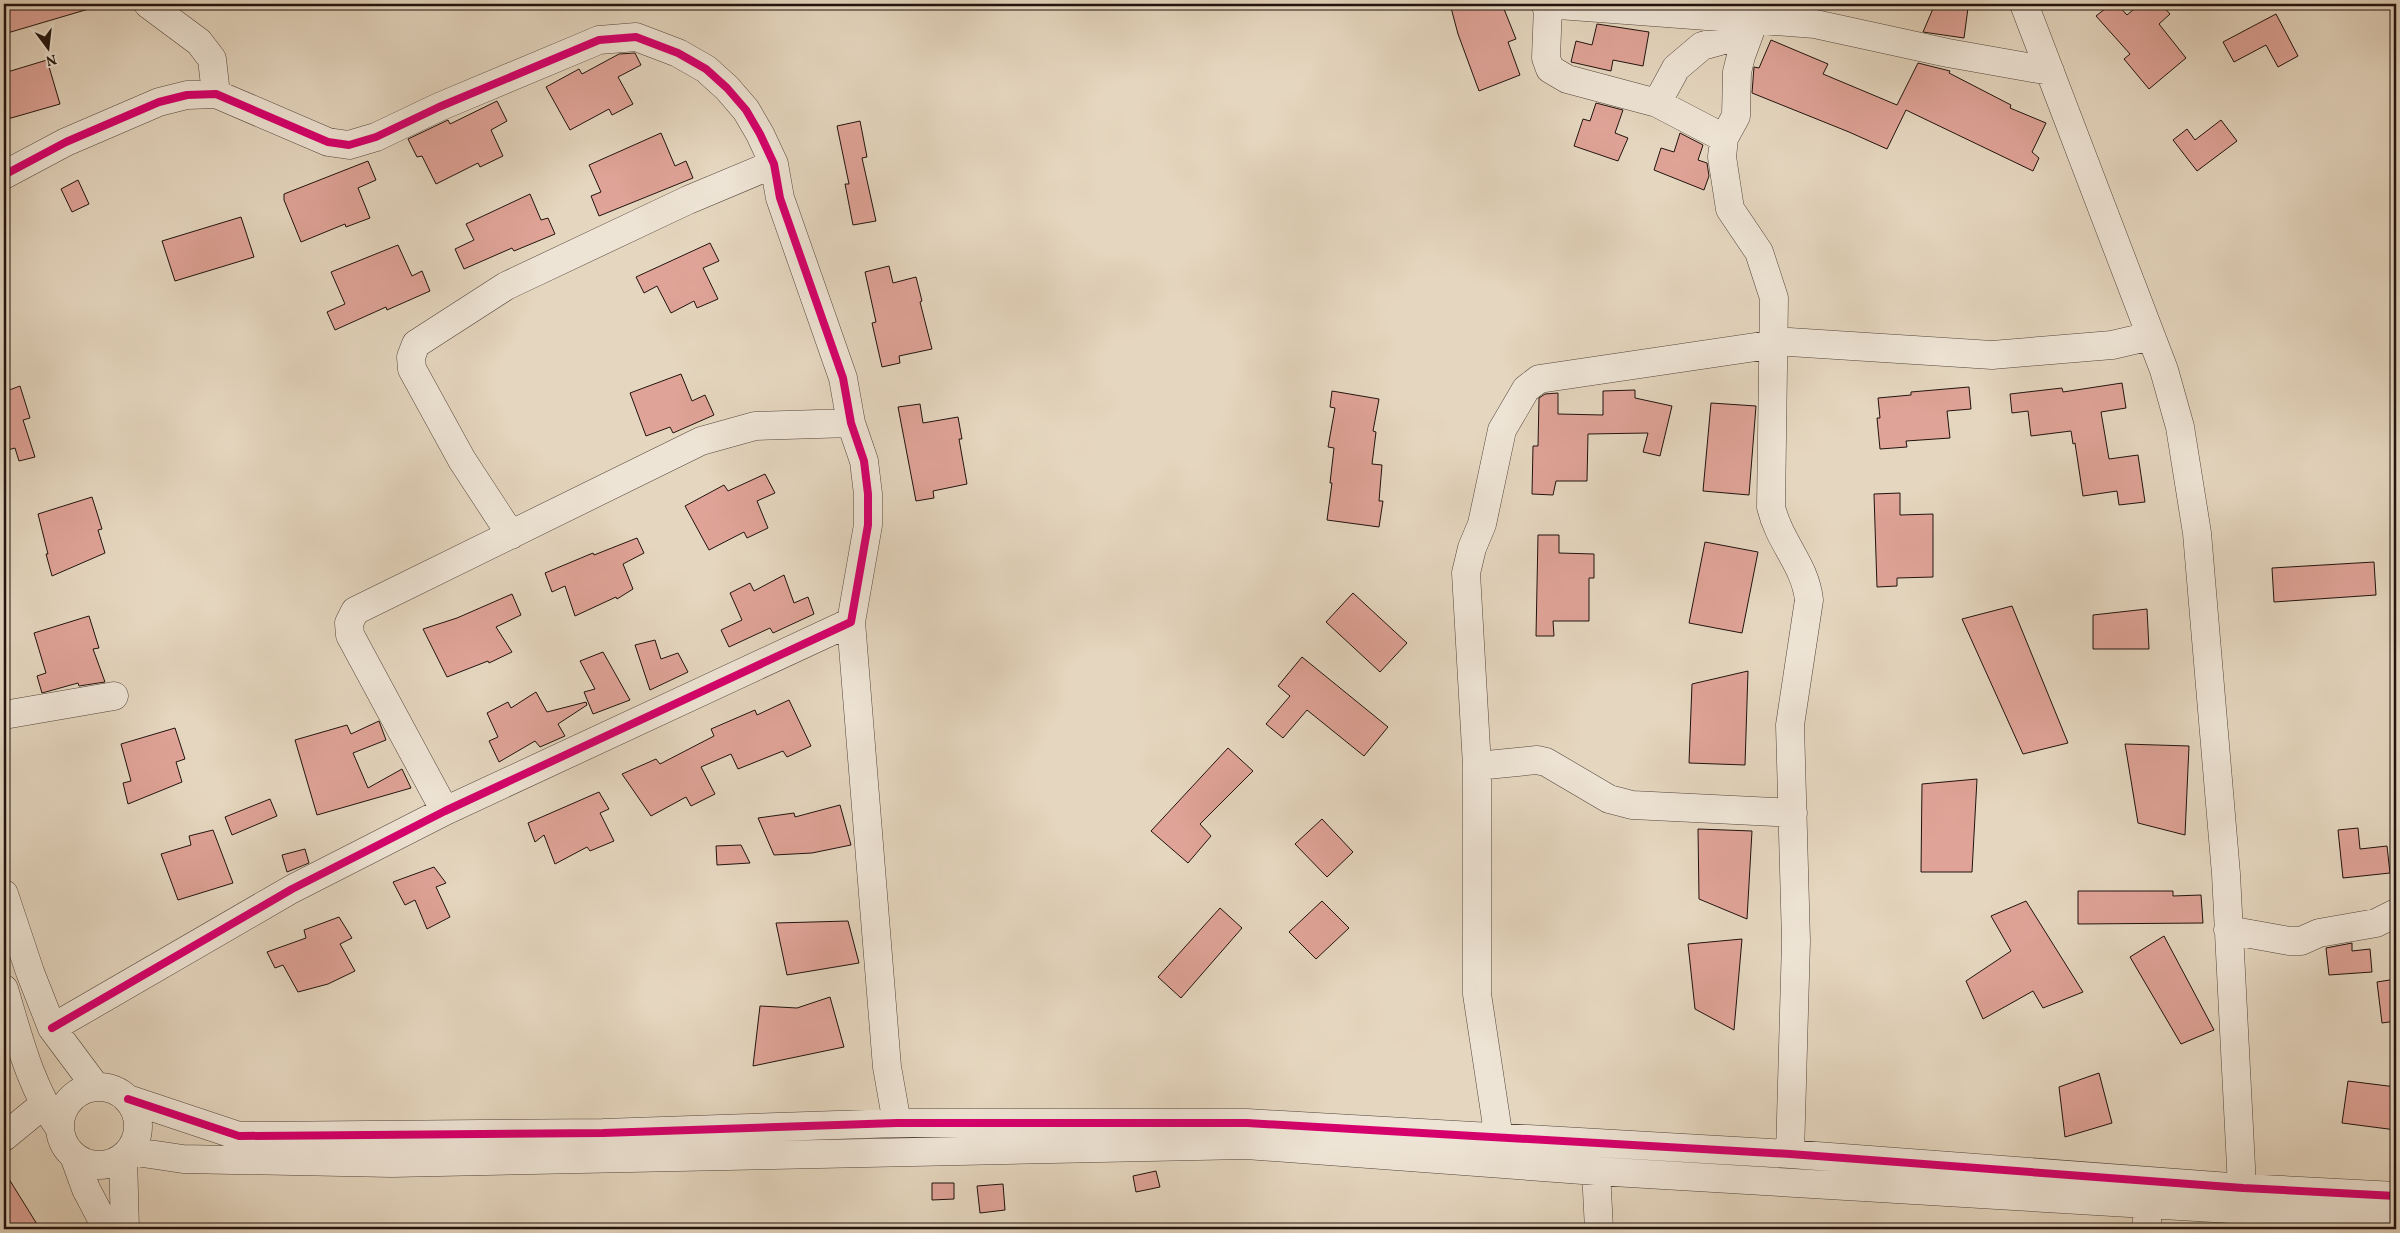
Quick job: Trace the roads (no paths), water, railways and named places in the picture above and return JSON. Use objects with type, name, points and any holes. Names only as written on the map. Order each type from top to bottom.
[{"type":"street","points":[[148,4],[199,42],[212,59],[216,94]]},
{"type":"street","points":[[2024,4],[2164,370],[2180,427],[2197,533],[2226,874],[2243,1198]]},
{"type":"street","points":[[1724,138],[1657,103],[1567,79],[1550,69],[1546,58],[1547,5],[1586,5],[1752,26],[1816,24],[1948,53],[2050,71]]},
{"type":"street","points":[[1657,103],[1676,68],[1702,46],[1752,26]]},
{"type":"street","points":[[1752,26],[1737,72],[1736,116],[1724,138],[1722,157],[1726,193],[1730,209],[1759,252],[1774,298],[1771,508],[1775,523],[1787,548],[1802,571],[1807,584],[1809,600],[1790,725],[1796,941],[1790,1154]]},
{"type":"street","points":[[4,175],[66,142],[159,102],[187,95],[216,94],[328,142],[349,145],[368,140],[439,107],[599,40],[636,37],[678,53],[706,69],[727,88],[746,110],[774,164],[780,198],[843,378],[851,424],[864,461],[868,494],[868,525],[851,622],[886,1048],[897,1123]]},
{"type":"street","points":[[511,534],[462,460],[412,368],[411,358],[416,344],[506,286],[688,200],[774,164]]},
{"type":"street","points":[[1499,1139],[1478,994],[1477,766],[1466,572],[1472,548],[1482,524],[1502,430],[1526,389],[1539,379],[1788,342],[1992,355],[2112,345],[2151,336]]},
{"type":"street","points":[[445,811],[350,635],[349,623],[355,611],[700,441],[754,426],[816,423],[851,424]]},
{"type":"street","points":[[52,1028],[292,889],[445,811],[851,622]]},
{"type":"street","points":[[4,715],[114,696]]},
{"type":"street","points":[[1477,766],[1538,760],[1546,762],[1609,798],[1632,806],[1792,813]]},
{"type":"street","points":[[4,894],[30,972],[52,1028],[96,1087]]},
{"type":"street","points":[[2228,930],[2289,941],[2301,941],[2319,932],[2376,923],[2396,913]]},
{"type":"street","points":[[4,980],[30,972]]},
{"type":"street","points":[[4,989],[29,1070],[43,1105],[60,1129]]},
{"type":"street","points":[[107,1229],[86,1189],[74,1156],[62,1139],[60,1129],[61,1117],[70,1101],[84,1090],[96,1087],[119,1092],[128,1099],[239,1136],[604,1145],[1246,1134],[1596,1172],[2146,1205],[2243,1198],[2396,1196]]},
{"type":"street","points":[[125,1229],[126,1154],[138,1131],[138,1120],[128,1099]]},
{"type":"street","points":[[4,1137],[43,1105]]},
{"type":"street","points":[[74,1156],[98,1165],[111,1163],[126,1154],[183,1159],[382,1162],[897,1123],[1246,1134],[1499,1139],[1790,1154],[2146,1205]]},
{"type":"street","points":[[1596,1172],[1599,1229]]},
{"type":"street","points":[[2243,1198],[2396,1219]]}]
